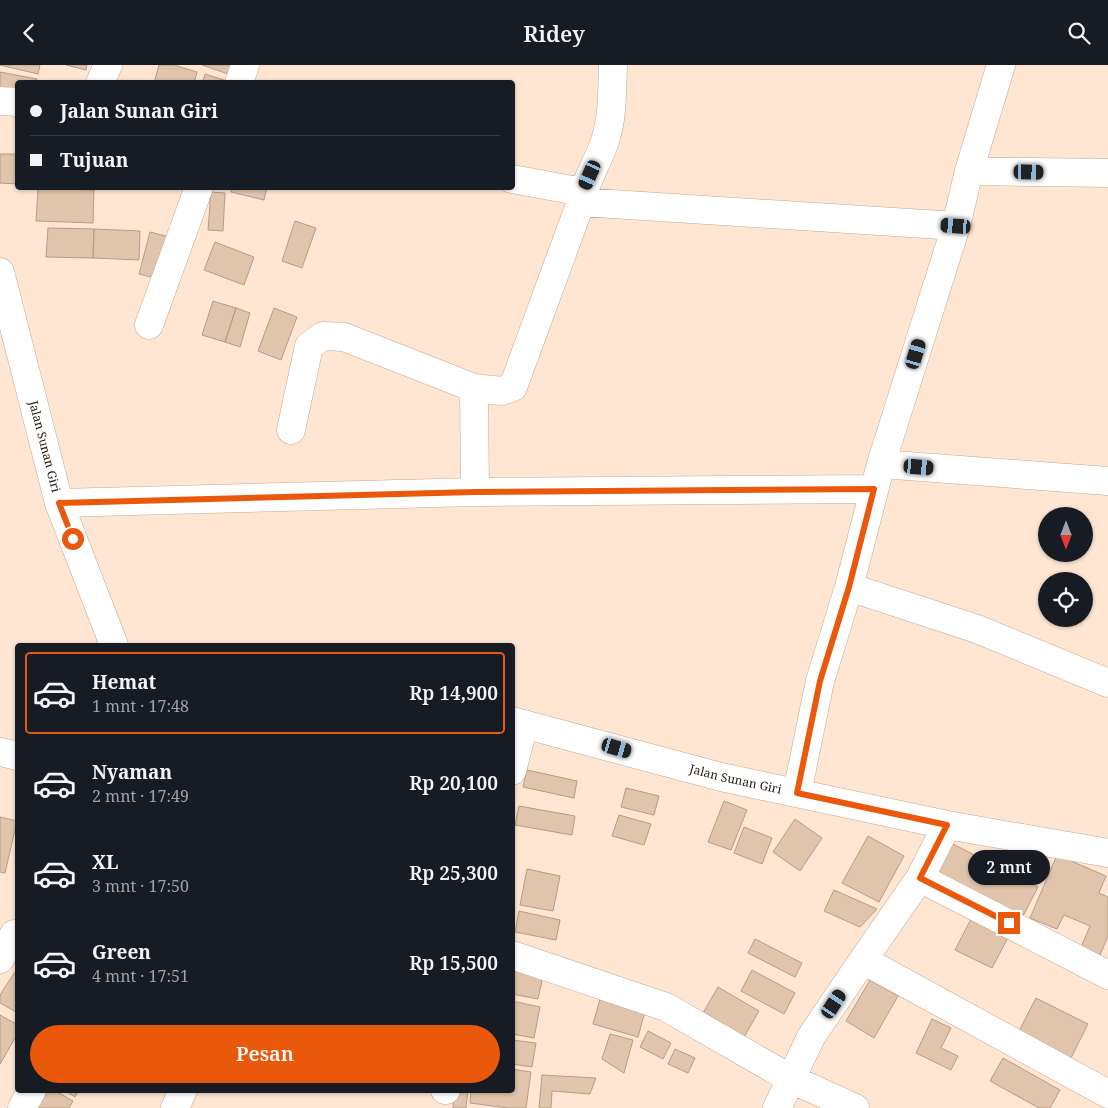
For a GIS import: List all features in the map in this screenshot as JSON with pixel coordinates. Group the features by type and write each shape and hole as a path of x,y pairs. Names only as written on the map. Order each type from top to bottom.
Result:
{"street":[{"path":"101,80 108,65"},
{"path":"239,80 245,65"},
{"path":"291,430 309,347 323,336 344,337 474,388 502,391 513,387 582,197 605,143 610,125 613,65"},
{"path":"797,793 820,681 849,587 878,477 956,226 1001,65"},
{"path":"0,101 15,103"},
{"path":"970,171 1108,173"},
{"path":"515,180 582,197 956,226"},
{"path":"149,325 198,190"},
{"name":"Jalan Sunan Giri","path":"0,272 59,503 113,643"},
{"path":"474,388 475,492"},
{"path":"59,503 475,492 878,477 1108,481"},
{"path":"849,587 977,629 1108,683"},
{"path":"515,747 518,723"},
{"name":"Jalan Sunan Giri","path":"518,723 721,777 947,825 1108,853"},
{"path":"0,752 15,755"},
{"path":"777,1108 811,1037 920,878 947,825"},
{"path":"920,878 1108,975"},
{"path":"0,959 10,935"},
{"path":"515,956 666,1007 791,1079 856,1108"},
{"path":"863,960 1108,1094"},
{"path":"22,1108 30,1093"},
{"path":"175,1108 182,1093"}],"building":[{"path":"0,65 40,65 38,74"},
{"path":"66,65 87,65 86,70"},
{"path":"159,65 174,65 197,72 195,80 155,80"},
{"path":"202,65 239,65 234,76"},
{"path":"0,72 37,79 15,80 15,94 0,91"},
{"path":"205,74 224,80 203,80"},
{"path":"0,154 15,154 15,184 0,183"},
{"path":"38,190 94,190 93,223 36,221"},
{"path":"231,190 266,190 264,200 231,192"},
{"path":"211,192 225,193 223,231 208,230"},
{"path":"295,221 316,228 302,268 282,261"},
{"path":"48,228 94,229 93,258 46,257"},
{"path":"94,229 140,231 139,260 93,258"},
{"path":"150,232 174,238 163,280 139,274"},
{"path":"215,242 254,257 244,285 204,270"},
{"path":"213,301 236,308 225,342 202,335"},
{"path":"236,308 250,313 240,347 225,342"},
{"path":"274,308 297,317 281,360 258,351"},
{"path":"527,770 577,781 574,798 523,787"},
{"path":"626,788 659,796 654,815 621,807"},
{"path":"724,801 747,810 731,850 708,842"},
{"path":"519,806 575,816 572,835 515,825"},
{"path":"619,815 651,824 644,845 612,836"},
{"path":"0,817 15,821 15,830 5,873 0,872"},
{"path":"795,819 822,838 800,871 773,852"},
{"path":"744,827 772,838 762,864 734,853"},
{"path":"868,836 904,856 879,902 842,883"},
{"path":"1015,839 1047,855 1032,884 1038,887 1023,916 932,871 947,841 1000,868"},
{"path":"1057,855 1106,876 1099,893 1108,897 1108,936 1100,955 1081,947 1090,926 1064,915 1057,929 1030,918"},
{"path":"527,869 560,876 553,911 520,905"},
{"path":"834,890 877,909 860,927 824,911"},
{"path":"519,911 560,920 556,940 515,932"},
{"path":"974,913 1011,932 992,968 955,950"},
{"path":"755,939 802,963 795,977 748,953"},
{"path":"515,966 544,971 538,999 515,995"},
{"path":"752,970 795,993 784,1014 741,991"},
{"path":"15,972 15,1011 0,1003 0,995"},
{"path":"870,980 898,996 874,1038 846,1021"},
{"path":"718,987 759,1011 744,1037 703,1013"},
{"path":"602,992 647,1004 638,1037 593,1024"},
{"path":"1036,998 1088,1024 1071,1058 1019,1031"},
{"path":"515,1002 540,1007 534,1038 515,1035"},
{"path":"0,1015 15,1023 15,1038 0,1064"},
{"path":"932,1019 951,1028 941,1048 958,1056 951,1070 916,1053"},
{"path":"648,1031 671,1043 663,1059 640,1047"},
{"path":"610,1034 633,1040 624,1073 602,1059"},
{"path":"515,1040 536,1043 532,1067 515,1064"},
{"path":"675,1049 695,1058 688,1073 668,1064"},
{"path":"1003,1058 1060,1090 1050,1108 1039,1108 990,1081"},
{"path":"515,1069 531,1072 526,1108 508,1108 470,1103 471,1093 515,1093"},
{"path":"542,1075 596,1078 590,1094 552,1091 551,1108 539,1108"},
{"path":"40,1093 59,1093 73,1101 69,1108 31,1108"},
{"path":"69,1093 77,1093 75,1097"},
{"path":"454,1093 468,1093 466,1108 453,1108"}],"route":[{"path":"73,539 59,503 475,492 874,489 849,587 820,681 797,793 947,825 920,878 1009,923"}]}
